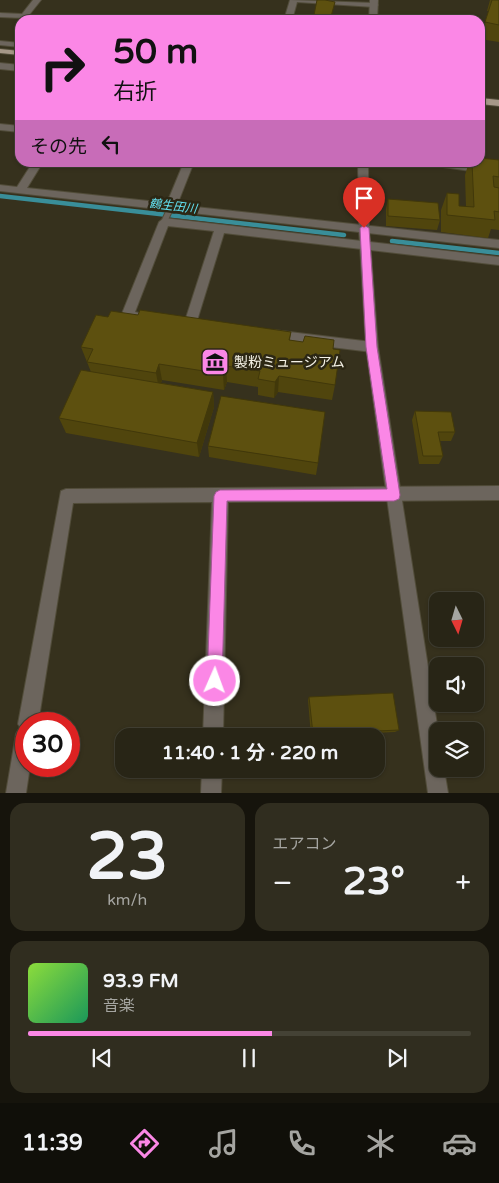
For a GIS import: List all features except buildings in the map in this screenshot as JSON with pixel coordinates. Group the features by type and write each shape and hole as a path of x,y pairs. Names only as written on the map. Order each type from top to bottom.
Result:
{"main road":[{"path":"0,51 15,52"},
{"path":"0,58 15,60"},
{"path":"485,93 499,94"},
{"path":"485,102 499,103"}],"street":[{"path":"26,15 37,0"},
{"path":"290,15 295,0 374,2 373,15"},
{"path":"0,15 15,16"},
{"path":"0,43 15,44"},
{"path":"0,66 15,68"},
{"path":"0,127 15,128"},
{"path":"20,190 35,167"},
{"path":"154,320 127,316 186,167"},
{"path":"363,167 364,228 372,347 438,793"},
{"path":"464,167 499,172"},
{"path":"0,188 168,215 220,229 499,261"},
{"path":"168,215 364,228 499,244"},
{"path":"190,324 220,229"},
{"path":"257,333 372,347"},
{"path":"30,712 66,496 499,493"},
{"path":"213,728 220,496"},
{"path":"16,793 19,777"},
{"path":"211,793 212,778"}],"waterway":[{"name":"鶴生田川","path":"0,196 344,235"},
{"name":"鶴生田川","path":"392,241 499,253"}],"place":[{"name":"製粉ミュージアム","path":"215,362"}],"route":[{"path":"215,681 220,496 394,495 372,347 364,228"}]}
